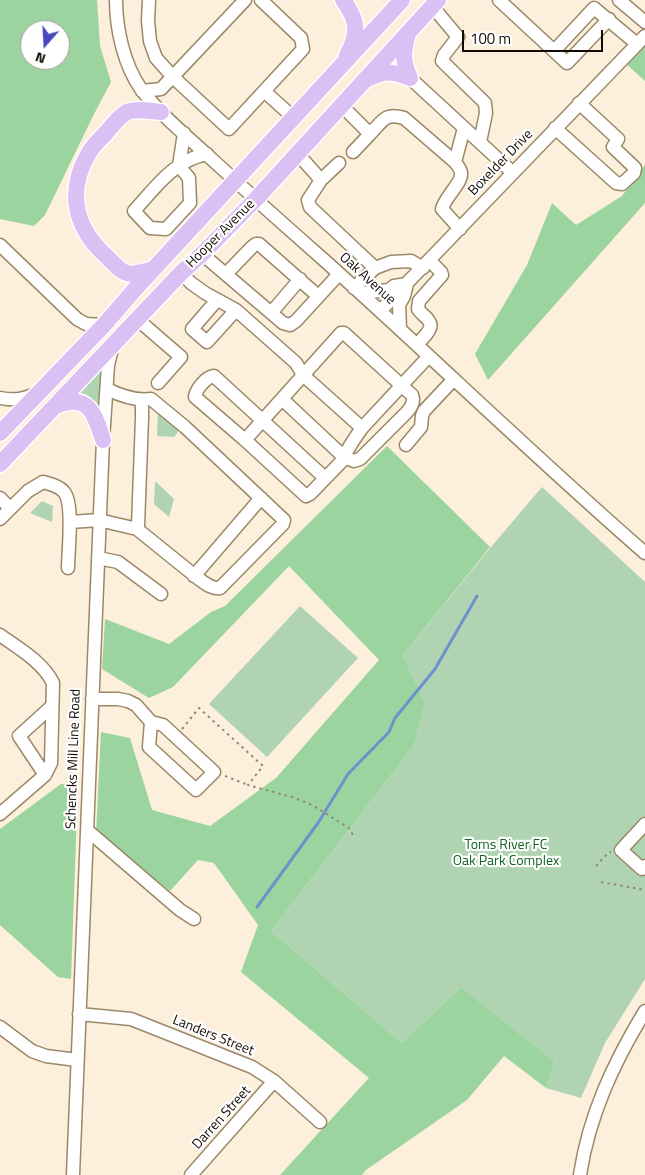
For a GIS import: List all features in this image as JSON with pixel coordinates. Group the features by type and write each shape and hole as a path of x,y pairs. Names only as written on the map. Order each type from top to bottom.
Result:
{"main road":[{"path":"342,67 354,42 356,23 351,10 344,0"},
{"name":"Hooper Avenue","path":"0,433 104,325 402,0"},
{"name":"Hooper Avenue","path":"0,464 181,273 256,199 435,2"},
{"path":"408,32 404,50 404,64 410,78"},
{"path":"365,80 379,73 394,72 410,78"},
{"path":"156,268 132,275 123,272 91,242 78,217 75,196 78,179 90,150 125,113 134,110 161,112"},
{"path":"56,406 74,401 90,408 96,417 103,440"}],"street":[{"name":"Oak Avenue","path":"116,0 116,10 125,53 136,81 142,91 161,112 235,181 358,290 580,496 645,553"},
{"path":"149,0 148,21 150,41 156,58 229,129 303,49 302,38 261,0"},
{"path":"499,0 567,64 609,19"},
{"path":"619,0 645,22"},
{"path":"142,91 161,89 242,1"},
{"path":"435,2 458,37 444,54 442,61 485,103 486,113 480,142"},
{"path":"554,51 594,8 641,40"},
{"name":"Boxelder Drive","path":"380,311 641,40"},
{"path":"410,78 512,172"},
{"path":"264,91 294,118"},
{"path":"555,128 616,183 622,184 634,173 635,168 613,147 618,139 579,103"},
{"path":"341,105 370,134"},
{"path":"353,152 388,116 394,115 404,118 455,162 461,171 461,177 443,204 442,209 460,228"},
{"path":"455,162 464,128"},
{"path":"184,133 179,166 189,178 190,203 203,216"},
{"path":"297,153 321,180"},
{"path":"166,229 150,228 134,211 167,174 193,157 207,154"},
{"path":"338,163 321,180 308,200 310,207 375,268"},
{"path":"166,229 190,203"},
{"path":"166,229 175,247"},
{"path":"227,273 256,244 264,247 318,296"},
{"path":"0,245 77,319 86,324 104,325"},
{"path":"202,254 227,273 283,323 290,325 296,322 339,274"},
{"path":"358,290 375,268 391,262 411,261 426,264 441,272 442,275 419,302 418,309 430,321 431,325 417,345"},
{"path":"181,273 191,283 216,300 236,310 296,363 303,375 362,428"},
{"path":"271,313 300,279"},
{"path":"358,290 389,290 394,286 407,284 399,305 400,329"},
{"path":"216,300 192,328 207,342 236,310"},
{"path":"137,319 181,357 158,383"},
{"path":"244,440 341,333 344,333 412,394 414,398 412,406 406,413 360,459 354,461 344,457 282,399"},
{"name":"Schencks Mill Line Road","path":"73,1175 103,440 108,365 113,345"},
{"path":"325,478 214,376 210,376 196,392 195,397 306,496 310,494 325,478 344,457 362,428 429,356"},
{"path":"406,445 421,427 424,411 454,379"},
{"path":"70,522 100,520 137,529 194,576 216,589 220,588 283,524 284,520 262,498 185,427 151,399 140,400 119,395 107,389"},
{"path":"0,398 13,400 40,392"},
{"path":"137,529 142,418 142,404 140,400"},
{"path":"0,518 28,491 43,482 56,486 65,492 70,522 68,568"},
{"path":"0,498 10,508"},
{"path":"194,576 262,498"},
{"path":"98,558 118,562 161,594"},
{"path":"0,635 49,674 53,683 51,763 45,775 0,814"},
{"path":"92,699 128,701 136,706 151,722 163,725 214,772 196,790 149,747 151,722"},
{"path":"45,775 19,736 52,706"},
{"path":"645,824 621,850 642,869 645,866"},
{"path":"87,830 180,910 194,918"},
{"path":"580,1175 590,1131 605,1088 625,1044 645,1011"},
{"name":"Landers Street","path":"79,1014 131,1019 252,1067 274,1081 320,1122"},
{"path":"0,1027 32,1051 46,1056 77,1060"},
{"name":"Darren Street","path":"191,1175 274,1081"}],"path":[{"path":"176,737 199,708 262,766 248,784"},
{"path":"214,772 295,798 349,828 353,835"},
{"path":"596,866 608,853 621,850"},
{"path":"601,882 645,890"}],"green space":[{"path":"0,0 97,0 100,46 111,82 45,215 34,226 0,219"},
{"path":"645,38 645,81 623,61"},
{"path":"645,165 645,203 488,380 475,354 527,265 552,203 576,225 622,196"},
{"path":"102,369 102,410 77,395"},
{"path":"158,411 178,430 174,437 157,436"},
{"path":"387,446 490,547 403,655 425,703 414,745 271,931 402,1043 461,987 555,1062 546,1088 504,1056 467,1100 366,1170 362,1175 280,1175 369,1078 241,972 258,925 214,863 198,860 170,891 96,833 101,732 130,738 152,810 210,826 276,778 379,660 289,566 173,687 149,698 102,669 105,619 169,644 211,612 225,606"},
{"path":"155,481 174,499 169,517 154,504"},
{"name":"Toms River FC Oak Park Complex","path":"542,487 645,582 645,979 605,1043 581,1098 546,1088 555,1062 461,987 402,1043 271,931 414,745 425,703 403,655"},
{"path":"42,501 53,506 52,522 30,513"},
{"path":"300,606 358,658 267,757 209,704"},
{"path":"61,784 78,785 71,979 58,977 0,925 0,829"}],"waterway":[{"path":"257,907 318,823 348,774 389,732 395,718 435,669 477,596"}]}
